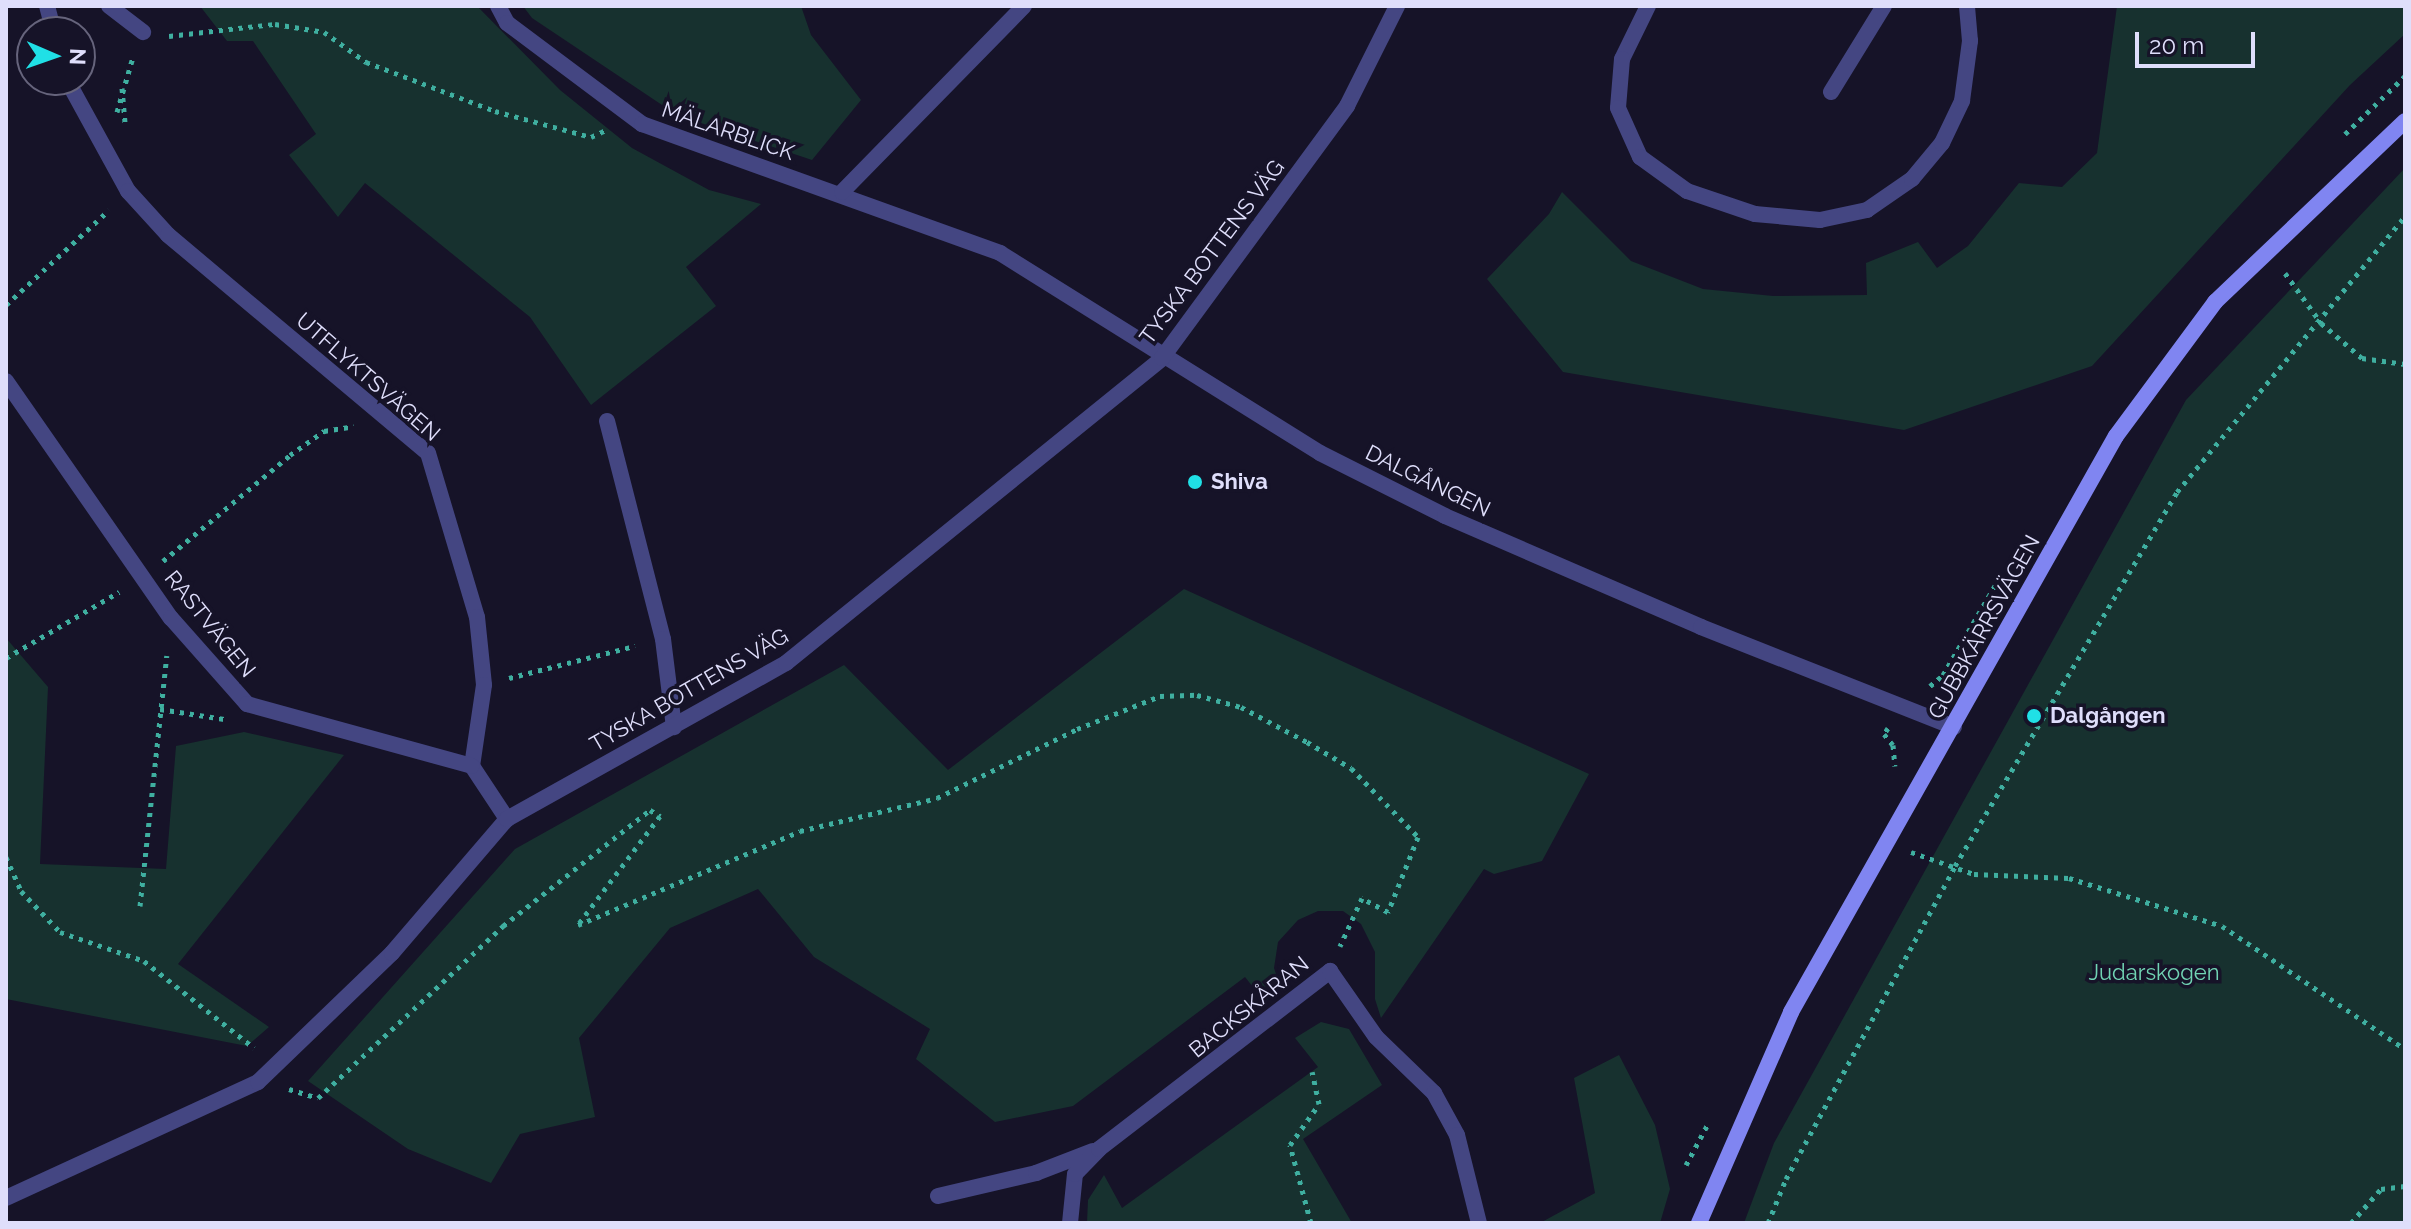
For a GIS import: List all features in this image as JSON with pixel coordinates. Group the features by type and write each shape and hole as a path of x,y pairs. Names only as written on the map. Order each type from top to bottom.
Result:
{"street":[{"path":"109,6 146,35"},
{"name":"MÄLARBLICK","path":"498,6 507,23 632,117 842,192 1000,253 1162,358"},
{"path":"842,192 1024,6"},
{"name":"TYSKA BOTTENS VÄG","path":"6,1198 258,1082 392,953 507,819 786,663 1162,358 1347,106 1397,6"},
{"path":"1648,6 1622,59 1618,108 1640,157 1687,191 1755,214 1820,220 1867,210 1912,179 1942,143 1962,101 1970,41 1967,6"},
{"path":"1831,92 1884,6"},
{"name":"UTFLYKTSVÄGEN","path":"76,96 128,191 168,235 428,453 477,617 484,685 472,766"},
{"name":"GUBBKÄRRSVÄGEN","path":"1699,1223 1791,1012 2116,436 2215,302 2405,121"},
{"name":"DALGÅNGEN","path":"1162,358 1320,453 1445,516 1701,627 1954,727"},
{"name":"RASTVÄGEN","path":"6,381 171,618 247,704 472,766"},
{"path":"607,421 663,639 674,727"},
{"path":"472,766 507,819"},
{"name":"BACKSKÅRAN","path":"1070,1223 1075,1174 1099,1149 1330,971 1376,1037 1434,1093 1457,1135 1479,1223"},
{"path":"938,1196 1036,1173 1099,1149"}],"path":[{"path":"122,88 130,60 146,35 275,24 324,32 366,62 495,111 591,137 632,117"},
{"path":"1768,1223 1786,1179 1955,866 2177,492 2321,323 2405,216"},
{"path":"2268,250 2321,323 2362,358 2405,364"},
{"path":"6,305 53,266"},
{"path":"6,658 144,577 290,455 324,431 348,430 376,409"},
{"path":"140,906 171,618"},
{"path":"484,685 663,639"},
{"path":"6,857 21,891 60,932 144,961 211,1010 293,1093 318,1098 503,926 650,810 660,816 578,925 800,831 937,798 1077,729 1160,696 1197,695 1241,707 1351,768 1418,837 1388,912 1362,898 1330,971"},
{"path":"160,709 207,720 231,718 247,704"},
{"path":"1886,845 1974,874 2069,878 2222,926 2405,1049"},
{"path":"1311,1223 1290,1145 1319,1104 1312,1072"},
{"path":"2351,1223 2381,1189 2405,1186"}],"green space":[{"path":"200,6 477,6 560,90 632,148 709,190 761,204 686,267 716,306 591,405 530,317 365,183 338,217 289,155 316,134 253,41 227,41"},
{"path":"523,6 801,6 811,35 861,100 812,160 677,115 532,18"},
{"path":"2117,6 2405,6 2405,34 2350,85 2092,366 1904,430 1563,372 1487,279 1549,214 1562,192 1631,261 1703,289 1773,296 1867,295 1866,263 1918,242 1937,268 1968,246 2019,183 2062,187 2097,153"},
{"name":"Judarskogen","path":"2405,168 2405,1223 1744,1223 1774,1143 2186,400"},
{"path":"1184,589 1589,774 1542,861 1494,874 1484,869 1381,1018 1375,999 1375,952 1361,924 1343,911 1318,911 1298,920 1278,942 1274,968 1281,989 1265,1002 1245,977 1073,1106 995,1122 916,1059 930,1029 814,957 758,889 670,928 579,1038 595,1117 520,1134 491,1183 408,1149 308,1081 515,849 844,665 948,770"},
{"path":"6,638 48,687 40,864 166,869 176,746 244,732 344,755 178,964 269,1027 247,1046 6,999"},
{"path":"1321,1022 1349,1029 1382,1085 1303,1139 1352,1223 1087,1223 1088,1200 1104,1175 1122,1208 1318,1067 1295,1038"},
{"path":"1619,1055 1655,1125 1670,1189 1660,1223 1540,1223 1595,1193 1574,1078"}],"place":[{"name":"Shiva","path":"1195,482"},
{"name":"Dalgången","path":"2034,716"}]}
